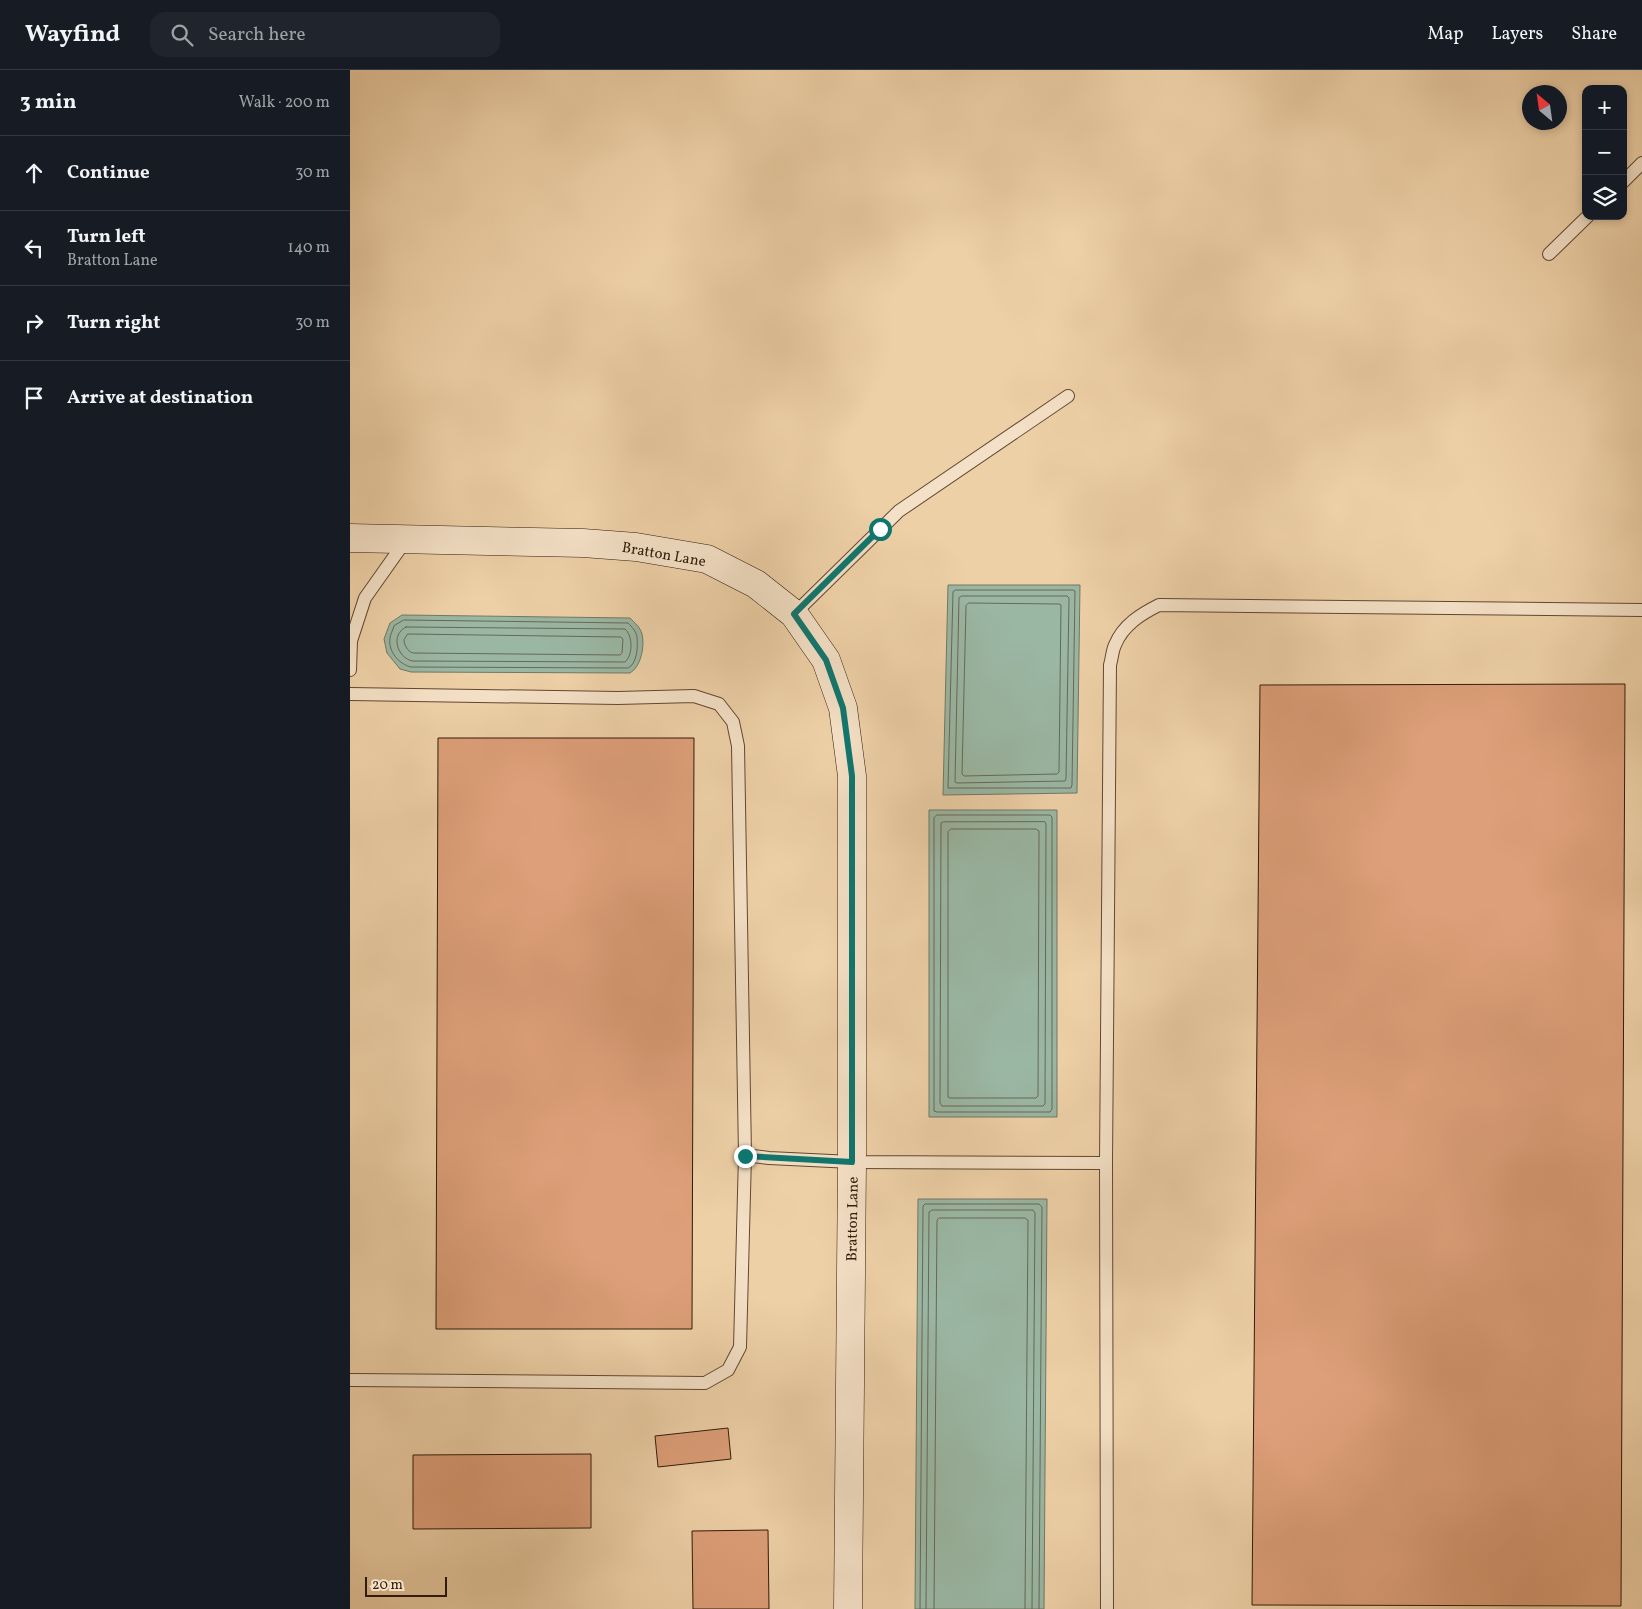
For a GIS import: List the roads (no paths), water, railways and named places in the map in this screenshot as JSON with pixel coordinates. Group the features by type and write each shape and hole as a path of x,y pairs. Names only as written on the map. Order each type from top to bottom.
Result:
{"street":[{"name":"Bratton Lane","path":"350,538 582,543 636,547 707,559 756,584 794,614 826,660 843,708 852,776 852,1162 848,1609"}],"lane":[{"path":"1627,178 1642,163"},
{"path":"1549,254 1584,220"},
{"path":"794,614 899,511 1068,396"},
{"path":"350,670 350,640 365,598 406,540"},
{"path":"1107,1609 1106,1163 1110,665 1115,645 1126,628 1140,614 1159,605 1642,610"},
{"path":"350,694 618,698 694,696 719,704 732,722 738,746 745,1156 740,1346 728,1370 706,1383 350,1380"},
{"path":"745,1156 852,1162 1106,1163"}],"water":[{"path":"948,585 1080,585 1077,793 943,795"},
{"path":"402,615 630,618 641,632 643,639 642,650 637,666 630,673 411,672 400,669 387,653 384,639 390,623"},
{"path":"929,810 1057,810 1057,1117 929,1117"},
{"path":"918,1199 1047,1199 1044,1609 915,1609"}]}
